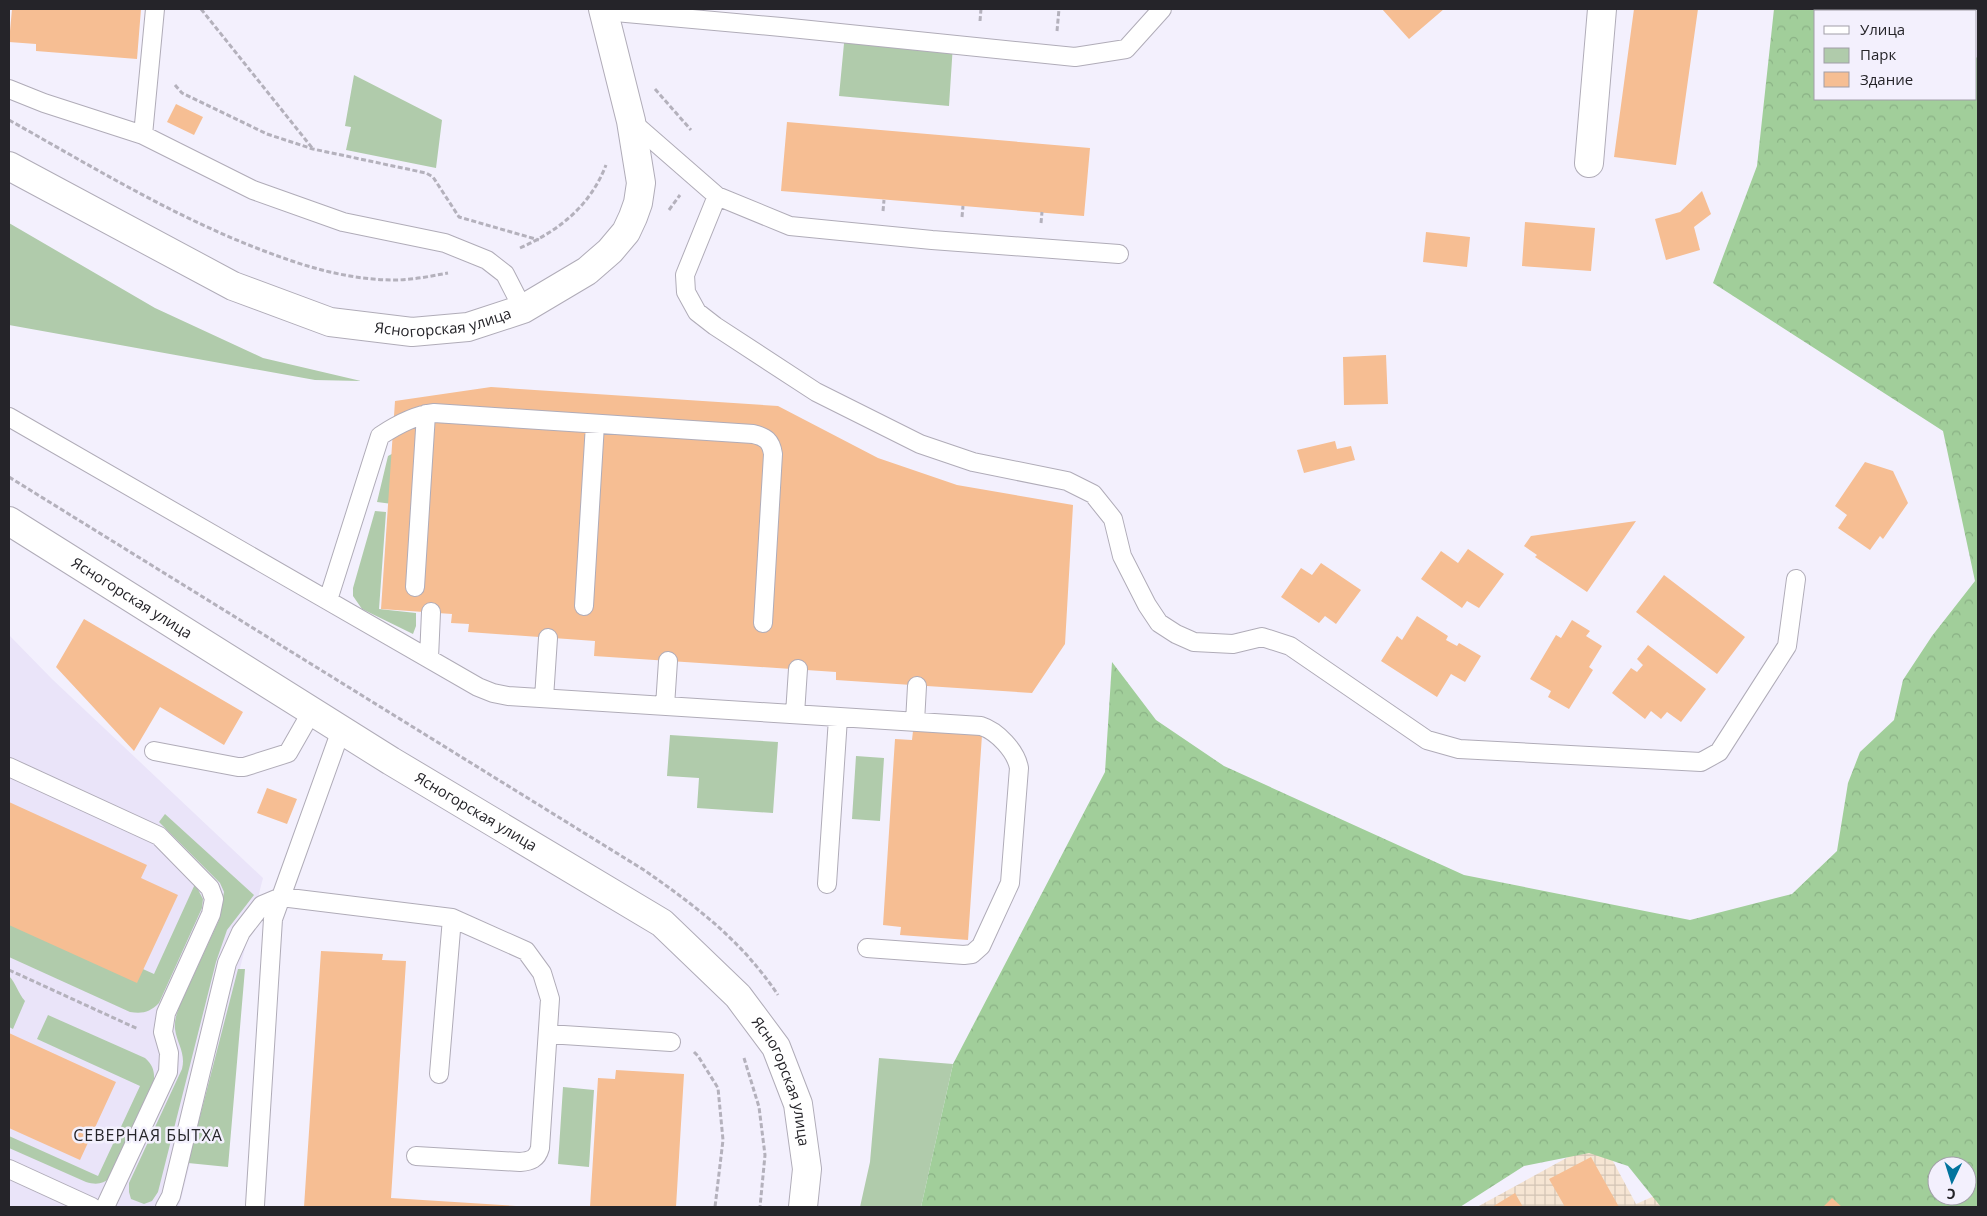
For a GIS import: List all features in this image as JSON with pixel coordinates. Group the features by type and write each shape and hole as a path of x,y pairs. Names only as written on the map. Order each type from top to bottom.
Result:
{"street":[{"path":"1589,163 1602,9"},
{"name":"Ясногорская улица","path":"9,166 233,286 330,322 412,332 468,327 523,309 587,271 610,251 626,232 638,203 640,183 630,121 603,10"},
{"name":"Ясногорская улица","path":"9,521 341,730 662,923 738,996 776,1047 798,1104 807,1168 803,1207"}],"lane":[{"path":"603,10 1074,57 1126,49 1162,9"},
{"path":"143,136 150,20"},
{"path":"9,89 44,103 143,136 253,190 342,222 445,243 487,260 505,274 523,309"},
{"path":"630,121 717,196 790,226 932,240 1119,254"},
{"path":"717,196 685,276 686,292 697,312 715,326 816,392 920,444 973,462 1067,481 1093,494 1113,519 1122,556 1147,605 1159,623 1176,634 1194,642 1233,644 1262,637 1290,646 1427,740 1460,749 1701,762 1719,752 1787,646 1796,579"},
{"path":"415,587 426,414"},
{"path":"328,600 377,441 384,433 426,414 753,434 765,437 772,444 773,454 762,623"},
{"path":"9,417 478,687 493,693 989,728 1018,760 1019,768 1010,883 981,946 972,954 867,948"},
{"path":"584,606 595,424"},
{"path":"428,658 431,612"},
{"path":"544,698 548,638"},
{"path":"665,706 668,661"},
{"path":"795,714 798,669"},
{"path":"914,722 917,686"},
{"path":"154,752 238,768 244,767 288,753 312,711"},
{"path":"828,884 838,718"},
{"path":"255,1205 273,918 341,730"},
{"path":"9,767 159,836 210,888 214,899 211,914 166,1012 163,1032 169,1053 168,1072 105,1207"},
{"path":"165,1207 171,1196 226,963 241,932 262,905 281,897 452,918 526,951 542,973 550,999 538,1155 531,1161 520,1162 416,1156"},
{"path":"439,1074 452,918"},
{"path":"548,1034 671,1042"},
{"path":"9,1169 92,1207"}],"path":[{"path":"201,9 313,149"},
{"path":"175,77 175,86 182,93 267,134 313,149 426,173 433,177 459,217 540,240"},
{"path":"9,120 156,202 223,235 288,260 329,273 366,279 397,280 453,272"},
{"path":"520,248 540,240 562,225 581,207 598,184 608,160"},
{"path":"663,216 685,188"},
{"path":"9,970 167,1042"},
{"path":"671,1042 688,1046 698,1056 718,1088 723,1140 715,1207"},
{"path":"742,1055 759,1108 765,1155 760,1207"}],"shaded area":[{"path":"9,635 52,679 263,878 179,1207 9,1207"},
{"path":"1601,1139 1636,1204 1684,1183 1696,1207 1477,1207"}],"green space":[{"path":"1774,9 1918,10 1814,10 1814,100 1977,100 1978,59 1978,1207 1661,1207 1628,1166 1589,1153 1524,1166 1460,1207 921,1207 953,1064 1105,772 1112,662 1156,720 1224,766 1464,875 1690,920 1792,894 1837,851 1848,783 1860,752 1894,720 1903,680 1932,636 1975,581 1943,431 1713,283 1757,166"},
{"path":"845,33 953,44 949,106 839,96"},
{"path":"354,75 442,120 436,168 346,150 351,127 345,126"},
{"path":"9,223 155,308 263,358 361,381 315,380 9,325"},
{"path":"407,446 400,505 377,502 388,456"},
{"path":"375,511 386,512 379,609 416,613 416,626 413,634 362,609 353,596 353,588"},
{"path":"670,735 778,742 773,813 697,808 699,778 667,776"},
{"path":"856,756 884,758 880,821 852,819"},
{"path":"165,814 254,895 227,930 216,962 158,1192 152,1201 144,1204 131,1199 129,1183 182,1069 183,1058 175,1029 176,1017 219,920 224,892 220,883 159,822"},
{"path":"195,884 203,899 202,908 159,1003 146,1012 130,1012 9,957 9,909 154,974"},
{"path":"238,969 245,969 228,1167 188,1163"},
{"path":"9,976 25,1001 13,1029 9,1027"},
{"path":"48,1015 145,1058 152,1068 154,1075 153,1088 110,1178 102,1183 86,1182 9,1148 9,1136 98,1176 140,1086 37,1039"},
{"path":"879,1058 953,1064 921,1207 860,1207 870,1162"},
{"path":"563,1087 594,1090 589,1167 558,1164"}],"building":[{"path":"12,9 141,9 137,59 36,51 36,44 9,42"},
{"path":"1382,9 1444,9 1409,39"},
{"path":"1634,9 1698,9 1676,165 1614,157"},
{"path":"176,104 203,117 194,135 167,122"},
{"path":"787,122 1090,148 1084,216 781,191"},
{"path":"1702,191 1711,214 1694,227 1700,250 1666,260 1655,219 1680,212"},
{"path":"1525,222 1595,228 1591,271 1522,266"},
{"path":"1426,232 1470,237 1467,267 1423,262"},
{"path":"1386,355 1388,404 1344,405 1343,357"},
{"path":"491,387 778,406 878,458 957,485 1073,505 1065,644 1032,693 836,680 836,672 594,656 595,641 468,632 469,624 451,623 452,614 381,609 395,401"},
{"path":"1335,441 1337,449 1351,446 1355,460 1304,473 1297,450"},
{"path":"1865,462 1893,471 1908,503 1883,539 1880,536 1870,550 1838,528 1847,515 1835,506"},
{"path":"1636,521 1587,592 1535,557 1537,555 1524,546 1531,536"},
{"path":"1468,549 1504,574 1479,608 1467,601 1462,608 1421,579 1441,551 1458,563"},
{"path":"1321,563 1361,590 1336,624 1325,616 1319,623 1281,597 1301,568 1312,575"},
{"path":"1664,575 1745,637 1717,674 1636,612"},
{"path":"1417,616 1448,636 1446,640 1457,646 1459,643 1481,656 1465,682 1451,674 1437,697 1381,661 1397,636 1402,640"},
{"path":"84,619 243,712 224,745 160,707 134,751 56,667"},
{"path":"1572,620 1590,631 1586,636 1602,646 1589,667 1593,670 1569,709 1548,697 1551,691 1530,679 1556,635 1561,638"},
{"path":"1648,645 1706,689 1681,722 1667,712 1661,719 1651,711 1645,719 1612,693 1631,668 1637,672 1643,665 1637,659"},
{"path":"913,731 982,735 968,940 900,935 901,927 883,925 895,739 912,740"},
{"path":"267,788 297,799 287,824 257,813"},
{"path":"9,802 147,865 141,878 178,895 137,983 9,925"},
{"path":"321,951 383,954 382,960 406,961 391,1198 516,1207 304,1207"},
{"path":"9,1033 116,1082 80,1160 9,1128"},
{"path":"616,1070 684,1074 676,1207 590,1207 598,1078 615,1079"},
{"path":"1591,1157 1619,1207 1565,1207 1549,1179"},
{"path":"1515,1193 1523,1207 1492,1207"},
{"path":"1832,1198 1842,1207 1823,1207"}],"district":[{"name":"СЕВЕРНАЯ БЫТХА","path":"148,1135"}]}
